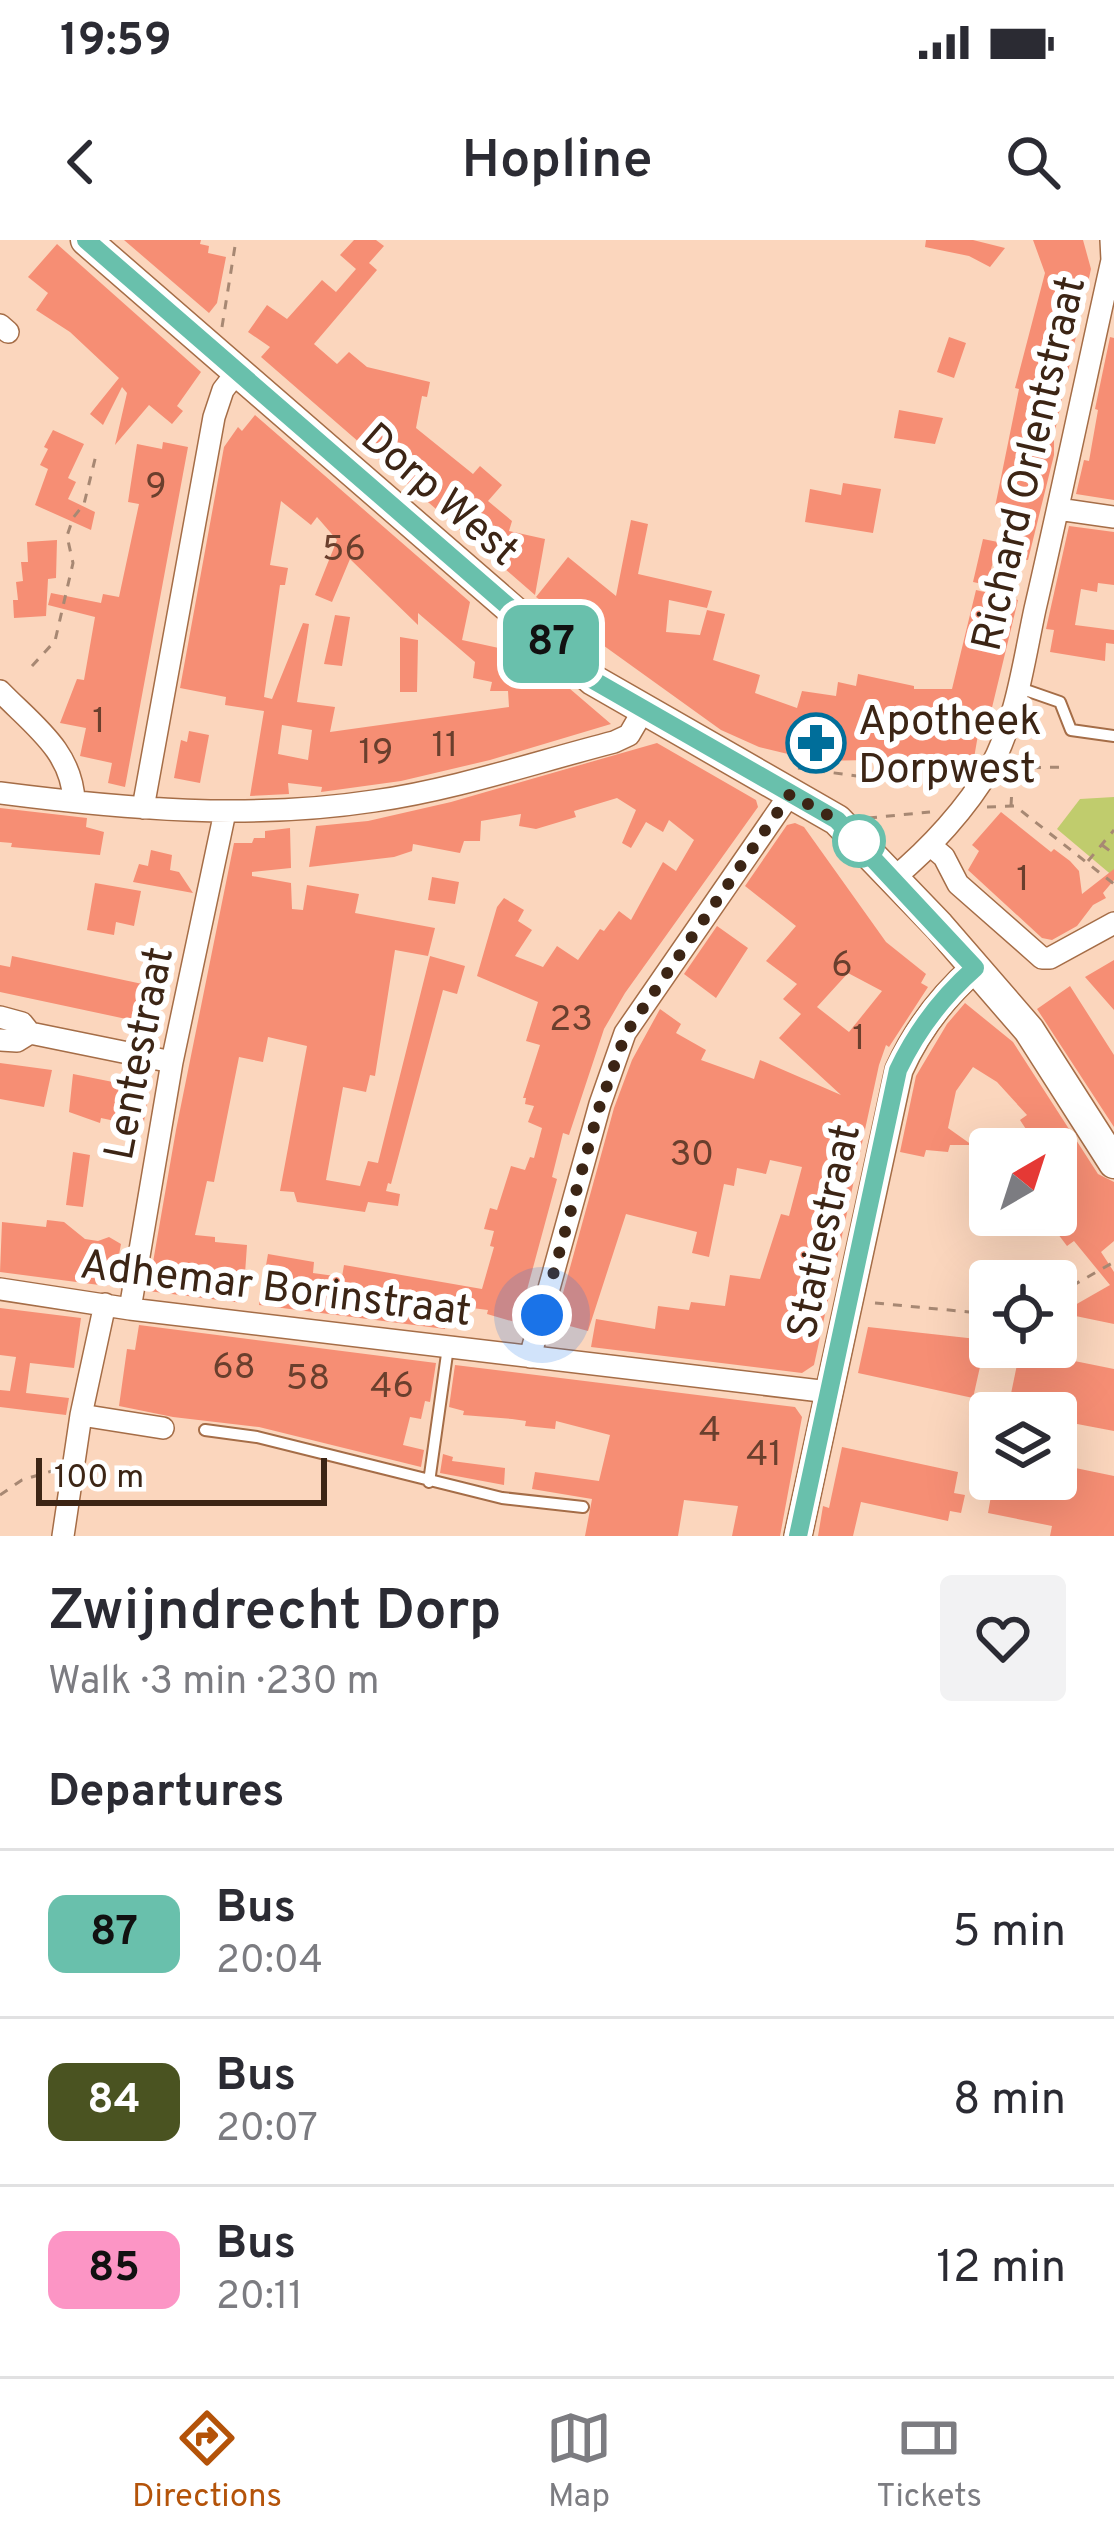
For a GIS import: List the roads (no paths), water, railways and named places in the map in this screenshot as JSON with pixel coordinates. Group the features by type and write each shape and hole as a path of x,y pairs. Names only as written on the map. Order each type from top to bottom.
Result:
{"main road":[{"name":"Dorp West","path":"86,240 570,661 643,711 792,780 837,820 1029,1030 1114,1163"}],"street":[{"name":"Richard Orlentstraat","path":"894,878 930,845 990,768 1017,687 1058,509 1112,260 1111,240"},
{"path":"143,808 214,417 223,390 237,372"},
{"path":"1058,509 1114,517"},
{"path":"0,692 63,756 73,775 74,801"},
{"path":"0,794 225,812 379,801 614,742 629,735 643,711"},
{"path":"530,1357 600,1105 626,1033 792,780"},
{"name":"Lentestraat","path":"130,1309 172,1062 225,812"},
{"path":"930,845 944,857 958,884 1042,958 1114,923"},
{"name":"Statiestraat","path":"798,1536 898,1070 947,992 975,968"},
{"path":"0,1017 22,1023 30,1033 172,1062"},
{"path":"0,1040 17,1041 30,1033"},
{"name":"Adhemar Borinstraat","path":"0,1289 130,1309 829,1392"},
{"path":"63,1536 81,1414 105,1304"},
{"path":"81,1414 163,1428"}],"lane":[{"path":"1017,687 1060,702 1071,730 1114,736"},
{"path":"429,1482 448,1348"},
{"path":"206,1430 257,1437 502,1498 584,1507"}],"place":[{"name":"Apotheek Dorpwest","path":"816,743"}]}
